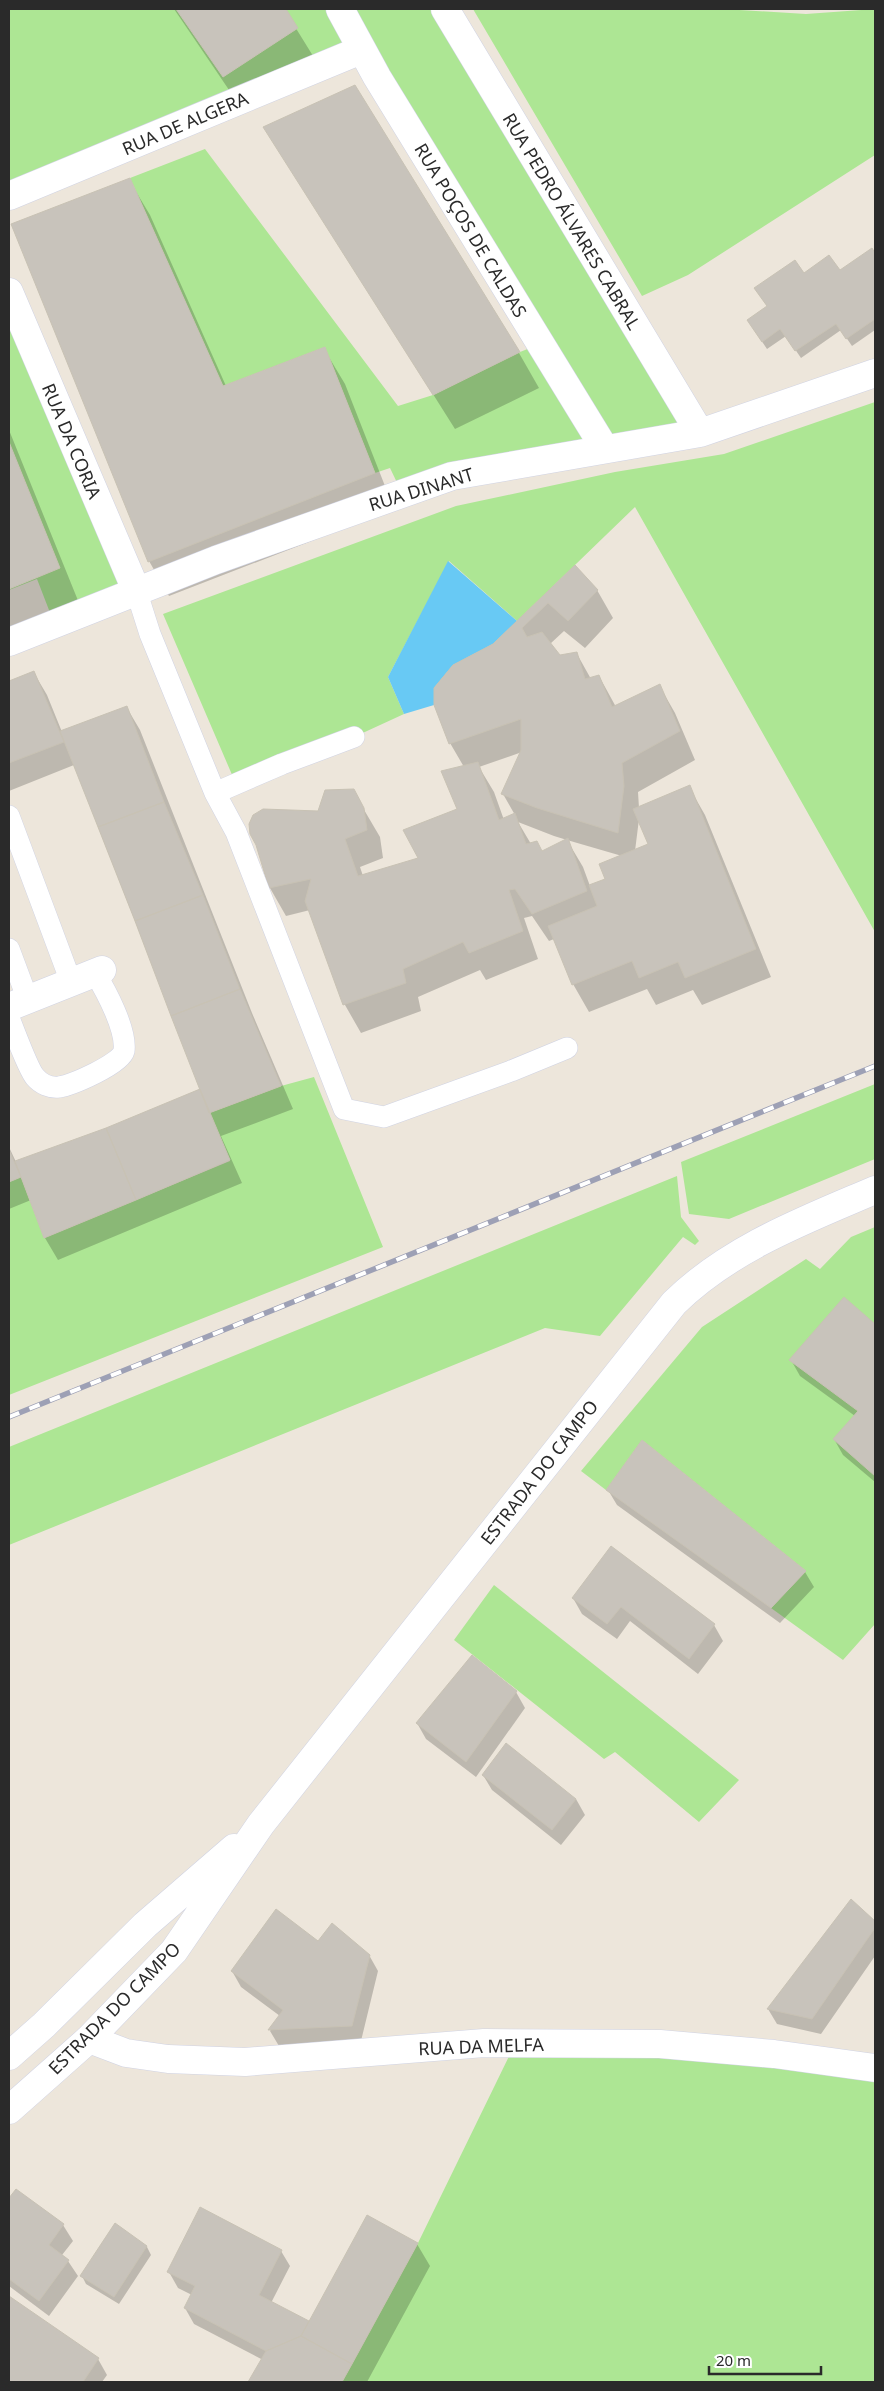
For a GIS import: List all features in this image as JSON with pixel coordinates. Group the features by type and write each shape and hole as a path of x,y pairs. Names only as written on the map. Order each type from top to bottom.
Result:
{"street":[{"name":"RUA POÇOS DE CALDAS","path":"340,9 361,50 605,449"},
{"name":"RUA PEDRO ÁLVARES CABRAL","path":"445,9 700,433"},
{"name":"RUA DE ALGERA","path":"9,196 361,50"},
{"name":"RUA DA CORIA","path":"9,292 136,590"},
{"name":"RUA DINANT","path":"9,642 136,590 452,476 700,433 875,373"},
{"path":"19,1004 89,975"},
{"name":"ESTRADA DO CAMPO","path":"9,2110 89,2039 174,1951 261,1824 674,1303 697,1281 770,1236 875,1190"},
{"name":"ESTRADA DO CAMPO","path":"9,2056 44,2025 146,1925 261,1824"},
{"path":"9,2028 44,2025"},
{"name":"RUA DA MELFA","path":"44,2025 126,2053 168,2059 245,2062 484,2043 660,2044 767,2053 875,2068"}],"lane":[{"path":"136,590 150,634 215,793 236,832 344,1109 384,1117 511,1071 567,1048"},
{"path":"215,793 282,764 354,737"},
{"path":"9,816 89,975 105,989 124,1039 123,1053 114,1064 60,1087 48,1086 35,1077 9,1018"},
{"path":"9,949 19,1004"}],"green space":[{"path":"9,9 445,9 700,433 402,493 390,468 375,473 325,347 223,386 130,178 205,149 398,406 433,395 540,344 361,50 9,196"},
{"path":"473,9 723,9 806,14 875,9 875,155 688,275 642,296"},
{"path":"9,292 136,590 54,623 37,579 9,590"},
{"path":"875,402 875,932 635,507 517,621 449,561 388,677 404,714 354,737 236,784 163,614 456,506 615,472 724,454"},
{"path":"314,1077 383,1247 9,1395 9,1182 21,1177 44,1238 230,1161 209,1113 281,1086"},
{"path":"875,1084 875,1159 729,1219 689,1214 681,1162"},
{"path":"677,1176 681,1217 699,1241 695,1245 683,1237 600,1336 545,1328 9,1545 9,1447"},
{"path":"875,1227 875,1624 843,1660 771,1608 806,1571 642,1440 606,1490 581,1471 702,1327 806,1259 820,1269 851,1237"},
{"path":"494,1585 739,1780 699,1822 615,1752 604,1759 454,1640"},
{"path":"515,2044 875,2069 875,2382 342,2382 418,2243"}],"water":[{"path":"448,561 517,621 493,644 453,665 434,688 434,705 404,714 388,677"}],"building":[{"path":"176,9 286,9 298,28 223,77"},
{"path":"355,85 520,352 433,395 263,127"},
{"path":"130,178 223,386 325,347 375,473 148,562 11,224"},
{"path":"872,248 875,253 875,319 846,339 836,324 795,351 780,329 762,342 747,320 767,306 754,288 795,260 804,273 829,255 840,270"},
{"path":"9,442 60,568 9,589"},
{"path":"575,565 598,590 568,621 548,603 522,628 527,637 542,632 560,655 577,652 585,679 599,675 612,707 660,684 680,731 622,763 624,786 618,833 537,808 501,794 521,750 521,719 449,744 434,705 434,688 453,665 493,644"},
{"path":"34,671 64,742 9,763 9,681"},
{"path":"127,706 164,802 98,827 60,731"},
{"path":"478,762 499,820 515,813 526,844 537,841 542,851 568,838 587,891 532,914 515,889 509,890 523,931 469,953 463,942 403,969 406,983 343,1005 305,901 311,879 269,888 256,845 250,834 249,824 253,815 263,809 318,811 325,790 354,789 364,808 367,830 345,839 358,876 418,858 403,830 457,809 441,771"},
{"path":"690,785 756,949 685,978 678,962 639,978 632,961 572,985 548,926 597,906 589,885 605,879 599,864 648,844 633,809"},
{"path":"164,802 203,895 135,921 98,827"},
{"path":"203,895 240,989 171,1016 135,921"},
{"path":"240,989 281,1086 209,1113 171,1016"},
{"path":"200,1089 230,1160 136,1200 106,1128"},
{"path":"106,1128 136,1200 44,1238 15,1161"},
{"path":"9,1150 21,1177 9,1182"},
{"path":"844,1297 875,1324 875,1476 833,1439 858,1411 789,1360"},
{"path":"642,1440 806,1571 771,1608 606,1490"},
{"path":"611,1546 715,1624 689,1659 621,1607 607,1624 572,1598"},
{"path":"472,1655 517,1691 466,1762 416,1723"},
{"path":"506,1743 576,1799 552,1830 482,1775"},
{"path":"851,1899 875,1921 875,1928 812,2019 767,2009"},
{"path":"276,1909 318,1941 332,1923 370,1955 352,2026 268,2030 283,2010 231,1971"},
{"path":"16,2189 64,2224 49,2245 69,2260 39,2301 9,2279 9,2198"},
{"path":"200,2207 282,2250 259,2295 309,2321 301,2336 266,2351 184,2308 195,2286 167,2272"},
{"path":"367,2215 418,2243 352,2364 301,2336"},
{"path":"115,2223 147,2246 114,2297 80,2276"},
{"path":"9,2296 99,2358 83,2382 9,2382"},
{"path":"301,2336 352,2364 342,2382 248,2382 266,2351"}],"railway":[{"path":"9,1417 875,1066"}]}
